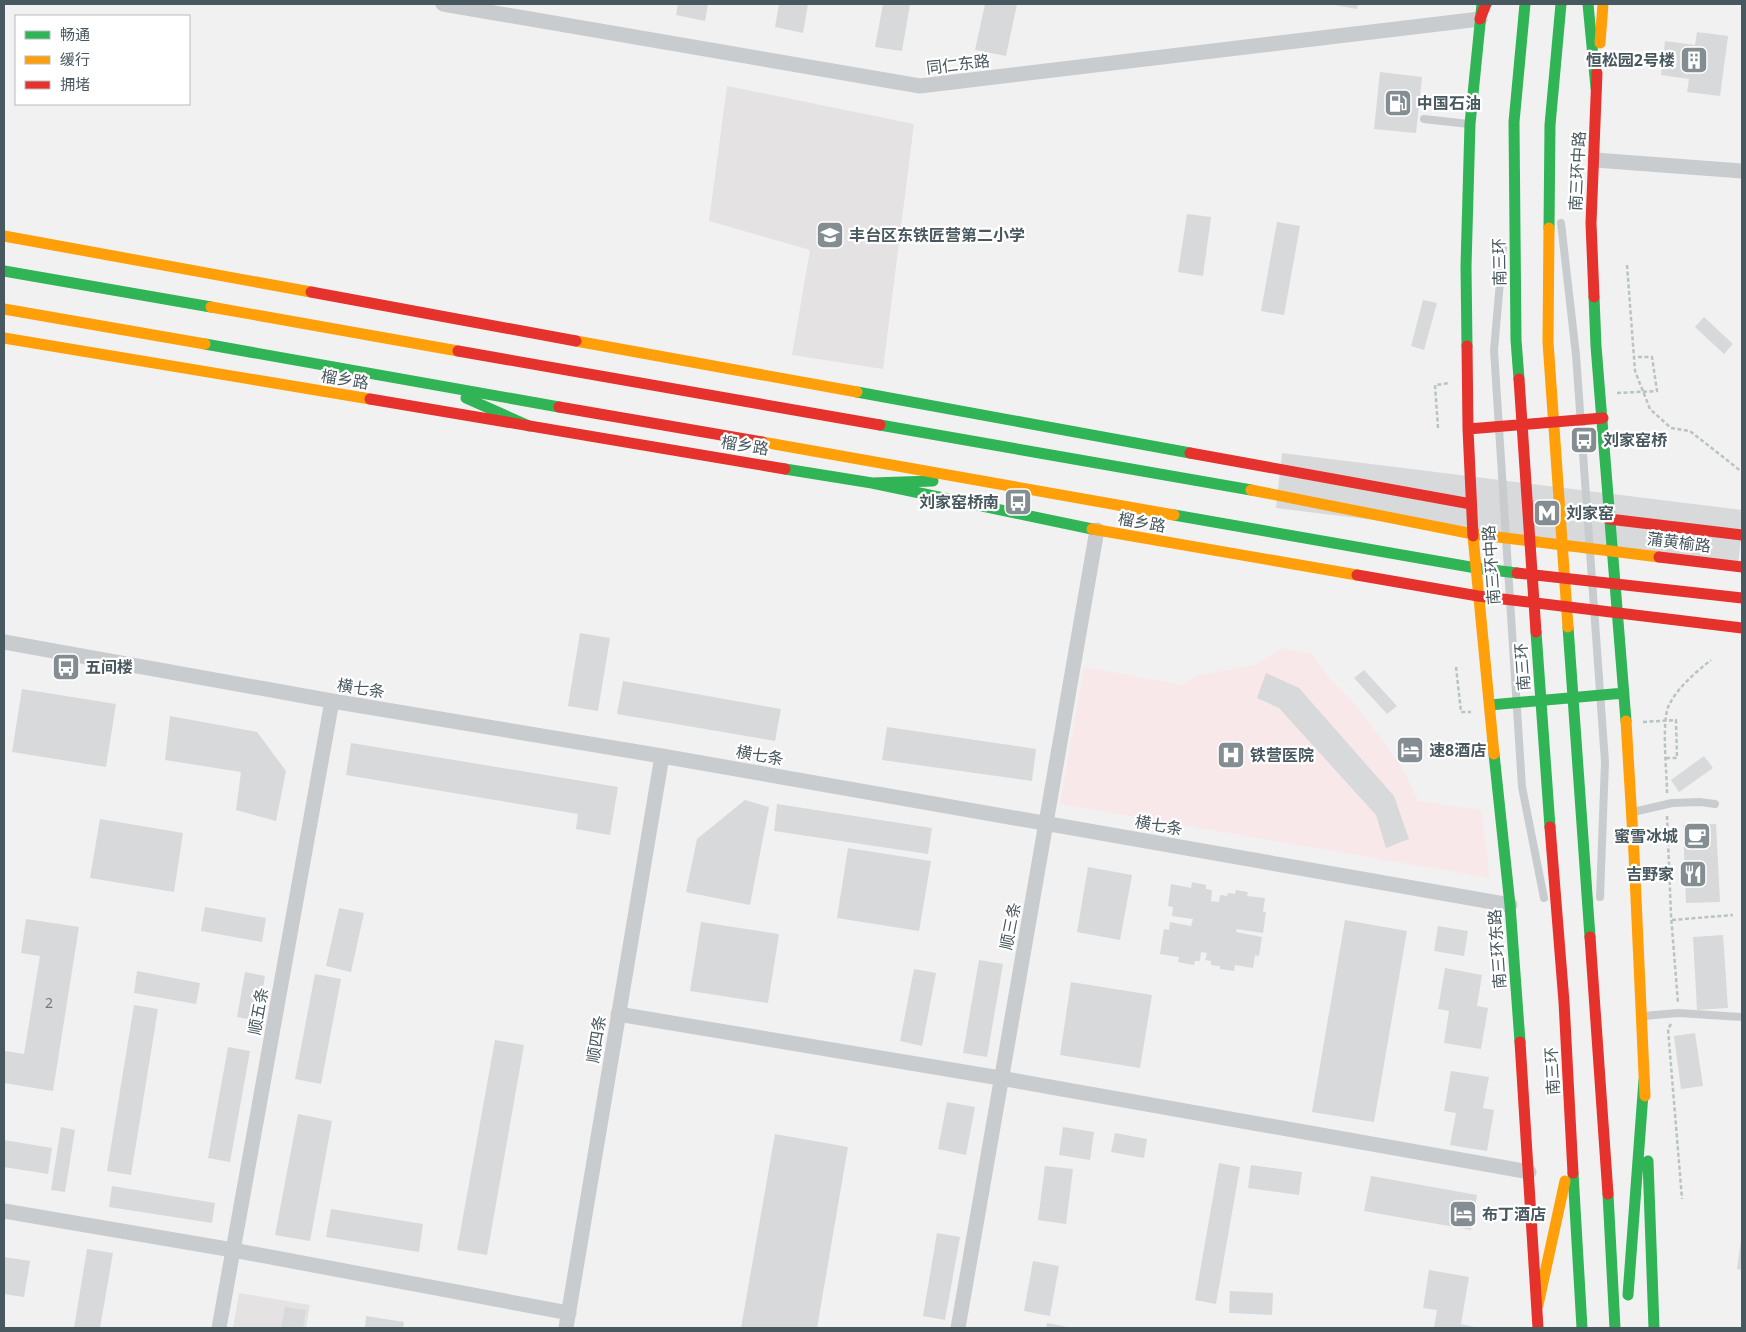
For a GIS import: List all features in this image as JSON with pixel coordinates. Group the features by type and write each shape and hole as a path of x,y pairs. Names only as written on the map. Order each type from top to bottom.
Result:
{"main road":[{"name":"南三环中路","path":"1476,568 1468,429 1466,266 1470,124 1480,19 1484,4"},
{"name":"南三环","path":"1525,4 1514,122 1516,340 1546,775 1564,1002 1582,1328"},
{"path":"1561,4 1550,125 1548,342 1611,1230 1615,1328"},
{"path":"1588,4 1596,88"},
{"name":"南三环中路","path":"1603,4 1596,88 1595,160 1591,223 1596,346 1615,583"},
{"path":"4,236 1471,504"},
{"path":"4,271 1268,493 1473,534"},
{"name":"榴乡路","path":"4,309 1476,568 1615,583"},
{"name":"榴乡路","path":"4,338 872,483 1097,530 1478,596 1742,628"},
{"path":"433,383 529,426"},
{"path":"1468,429 1602,418"},
{"path":"872,483 981,480"},
{"path":"1609,519 1742,535"},
{"name":"蒲黄榆路","path":"1473,534 1742,566"},
{"name":"南三环东路","path":"1476,568 1510,905 1538,1305 1538,1328"},
{"path":"1654,1328 1631,813 1615,583 1742,598"},
{"path":"1490,704 1624,694"},
{"path":"1626,1318 1644,1080"},
{"path":"1538,1305 1572,1149"}],"street":[{"name":"同仁东路","path":"443,4 920,86 1480,19"},
{"path":"1595,160 1742,171"},
{"name":"顺三条","path":"958,1328 1000,1078 1047,824 1097,530"},
{"name":"横七条","path":"4,642 332,701 662,756 1510,905"},
{"name":"顺五条","path":"219,1328 332,701"},
{"name":"顺四条","path":"567,1321 662,756"},
{"path":"618,1014 1000,1078 1529,1172"},
{"path":"4,1210 233,1250 567,1321"}],"lane":[{"path":"1424,119 1470,124"},
{"path":"1506,211 1514,122"},
{"name":"南三环中路","path":"1550,125 1558,192"},
{"name":"南三环中路","path":"1560,212 1576,355 1605,762 1599,902"},
{"name":"南三环中路","path":"1504,241 1494,350 1522,787 1545,904"},
{"path":"1631,813 1666,804 1700,802 1715,804"},
{"path":"1549,924 1564,1002"},
{"path":"1595,1001 1598,932"},
{"path":"1641,1016 1678,1013 1742,1017"}],"path":[{"path":"1627,265 1635,371 1650,409 1671,428 1690,431 1742,472"},
{"path":"1634,357 1652,357 1657,391"},
{"path":"1435,385 1438,428"},
{"path":"1682,1199 1668,1029 1678,1013 1666,804 1665,731 1668,707 1674,697 1695,673 1711,660"},
{"path":"1456,666 1461,712"},
{"path":"1666,758 1677,758 1676,720"},
{"path":"1672,920 1733,916"}],"shaded area":[{"name":"丰台区东铁匠营第二小学","path":"727,86 914,124 883,369 792,355 810,250 709,221"},
{"name":"铁营医院","path":"1281,648 1311,653 1329,678 1352,701 1383,741 1403,769 1418,801 1481,810 1490,878 1060,804 1084,667 1183,685 1198,675 1255,665"},
{"path":"239,1293 310,1305 306,1328 233,1328"}],"building":[{"path":"678,4 708,4 705,21 676,15"},
{"path":"779,4 808,4 803,33 775,27"},
{"path":"883,4 910,4 902,51 875,47"},
{"path":"985,4 1017,4 1006,56 975,50"},
{"path":"1329,4 1358,4 1357,9"},
{"name":"恒松园2号楼","path":"1697,32 1728,36 1720,96 1687,92 1689,79 1661,75 1665,41 1695,45"},
{"name":"中国石油","path":"1380,72 1422,77 1416,133 1374,129"},
{"path":"1187,214 1211,217 1203,276 1178,272"},
{"path":"1277,222 1300,226 1284,315 1261,311"},
{"path":"1423,300 1437,303 1424,350 1411,346"},
{"path":"1704,317 1733,344 1724,354 1695,327"},
{"path":"1282,453 1742,510 1738,565 1276,508"},
{"path":"580,633 610,638 598,711 568,706"},
{"path":"1364,670 1397,706 1387,714 1354,678"},
{"path":"1266,673 1299,688 1394,796 1409,839 1386,848 1376,815 1279,708 1257,698"},
{"path":"623,681 781,709 775,741 617,714"},
{"path":"22,689 116,704 106,767 12,752"},
{"path":"170,716 257,732 286,771 276,821 236,810 241,772 165,760"},
{"path":"887,727 1036,749 1032,781 882,760"},
{"path":"351,743 618,787 610,835 576,829 578,814 346,775"},
{"path":"1704,756 1713,768 1679,792 1671,780"},
{"path":"745,800 769,807 750,905 686,892 697,839"},
{"path":"777,804 932,828 928,854 774,831"},
{"path":"100,819 183,833 174,892 90,878"},
{"path":"1716,824 1720,902 1686,903 1683,825"},
{"path":"848,848 931,861 919,931 837,918"},
{"path":"1088,867 1132,875 1120,940 1077,932"},
{"path":"1192,882 1206,885 1206,889 1212,890 1211,901 1219,902 1220,895 1235,894 1236,890 1248,892 1247,896 1265,898 1263,912 1266,912 1263,933 1237,929 1236,932 1262,937 1259,956 1255,955 1253,968 1235,965 1234,971 1220,969 1220,966 1211,965 1211,961 1205,960 1207,953 1201,952 1200,961 1195,961 1194,965 1178,962 1179,957 1160,954 1164,929 1169,930 1170,922 1191,926 1193,919 1172,916 1173,907 1168,906 1171,884 1191,888"},
{"path":"205,907 266,918 262,942 201,931"},
{"path":"339,908 364,913 351,972 326,966"},
{"path":"26,919 79,927 53,1091 4,1083 5,1051 24,1054 40,956 21,953"},
{"path":"1345,920 1407,931 1374,1122 1312,1112"},
{"path":"701,922 779,934 768,1003 690,991"},
{"path":"1438,926 1468,931 1464,956 1434,951"},
{"path":"1723,935 1728,1008 1697,1010 1693,937"},
{"path":"979,960 1003,964 987,1057 963,1053"},
{"path":"1445,968 1482,975 1477,1006 1488,1008 1481,1049 1444,1043 1449,1011 1438,1009"},
{"path":"914,969 936,973 922,1046 900,1041"},
{"path":"137,971 200,983 196,1004 134,993"},
{"path":"245,972 265,976 257,1021 237,1017"},
{"path":"315,974 341,979 321,1084 295,1079"},
{"path":"1071,982 1152,995 1140,1068 1060,1055"},
{"path":"134,1005 158,1009 131,1175 107,1171"},
{"path":"1695,1033 1703,1086 1681,1089 1674,1036"},
{"path":"495,1040 524,1045 487,1255 457,1250"},
{"path":"228,1047 250,1051 230,1162 208,1158"},
{"path":"1451,1071 1489,1077 1483,1108 1494,1110 1487,1151 1450,1145 1456,1113 1444,1111"},
{"path":"947,1102 975,1107 966,1155 938,1149"},
{"path":"298,1114 332,1121 310,1241 275,1235"},
{"path":"61,1127 75,1130 65,1192 51,1190"},
{"path":"1063,1127 1094,1132 1090,1160 1059,1155"},
{"path":"1115,1133 1147,1139 1144,1158 1111,1152"},
{"path":"775,1134 848,1147 817,1328 741,1328"},
{"path":"4,1140 52,1148 48,1174 4,1167"},
{"path":"1219,1163 1240,1167 1216,1304 1195,1300"},
{"path":"1251,1165 1302,1172 1299,1195 1248,1188"},
{"path":"1045,1166 1073,1169 1066,1224 1038,1220"},
{"path":"1371,1176 1477,1195 1471,1230 1364,1211"},
{"path":"112,1186 215,1203 212,1223 109,1207"},
{"path":"331,1209 423,1224 419,1252 326,1237"},
{"path":"937,1233 960,1237 945,1320 923,1316"},
{"path":"1742,1240 1742,1270 1737,1269"},
{"path":"87,1249 113,1253 100,1328 74,1328"},
{"path":"4,1257 30,1261 24,1297 4,1294"},
{"path":"1033,1261 1059,1266 1050,1316 1024,1311"},
{"path":"1429,1270 1469,1277 1461,1324 1479,1328 1434,1328 1437,1310 1423,1308"},
{"path":"1230,1291 1273,1293 1272,1315 1229,1313"},
{"path":"285,1307 306,1310 303,1328 281,1328"},
{"path":"366,1316 404,1322 403,1328 365,1328"},
{"path":"1047,1323 1068,1327 1068,1328 1046,1328"}],"traffic: fast":[{"path":"1467,346 1466,266 1470,124 1482,4"},
{"path":"1519,379 1516,340 1514,122 1525,4"},
{"path":"1549,228 1550,125 1561,4"},
{"path":"1588,4 1596,88"},
{"path":"4,271 211,307"},
{"path":"1594,297 1596,346 1626,721"},
{"path":"205,344 559,407"},
{"path":"857,392 1190,453"},
{"path":"466,398 529,426"},
{"path":"880,425 1251,490"},
{"path":"785,469 872,483 1092,529"},
{"path":"872,483 933,481"},
{"path":"1174,515 1476,568 1517,573"},
{"path":"1568,627 1590,937"},
{"path":"1536,632 1550,827"},
{"path":"1490,705 1624,693"},
{"path":"1494,754 1510,905 1520,1042"},
{"path":"1628,1295 1644,1080"},
{"path":"1648,1161 1654,1328"},
{"path":"1573,1173 1582,1328"},
{"path":"1608,1194 1615,1328"}],"traffic: slow":[{"path":"1600,43 1603,4"},
{"path":"1549,228 1548,342 1568,627"},
{"path":"4,236 311,292"},
{"path":"211,307 458,351"},
{"path":"4,309 205,344"},
{"path":"4,338 370,399"},
{"path":"576,341 857,392"},
{"path":"762,442 1174,515"},
{"path":"1251,490 1473,534 1659,557"},
{"path":"1092,529 1357,575"},
{"path":"1473,536 1494,754"},
{"path":"1626,721 1645,1096"},
{"path":"1538,1305 1565,1181"}],"traffic: jam":[{"path":"1480,19 1486,4"},
{"path":"1594,297 1591,223 1597,73"},
{"path":"311,292 576,341"},
{"path":"1467,346 1468,429 1473,536"},
{"path":"458,351 880,425"},
{"path":"1519,379 1536,632"},
{"path":"370,399 785,469"},
{"path":"559,407 762,442"},
{"path":"1468,429 1603,418"},
{"path":"1190,453 1471,504"},
{"path":"1609,519 1742,535"},
{"path":"1659,557 1742,567"},
{"path":"1517,573 1742,598"},
{"path":"1357,575 1478,596 1742,628"},
{"path":"1550,827 1564,1002 1573,1173"},
{"path":"1590,937 1608,1194"},
{"path":"1520,1042 1538,1328"}],"place":[{"name":"恒松园2号楼","path":"1694,60"},
{"name":"中国石油","path":"1398,103"},
{"name":"丰台区东铁匠营第二小学","path":"830,235"},
{"name":"刘家窑桥","path":"1584,440"},
{"name":"刘家窑桥南","path":"1018,502"},
{"name":"刘家窑","path":"1547,513"},
{"name":"五间楼","path":"66,667"},
{"name":"速8酒店","path":"1410,750"},
{"name":"铁营医院","path":"1231,755"},
{"name":"蜜雪冰城","path":"1697,836"},
{"name":"吉野家","path":"1693,874"},
{"name":"布丁酒店","path":"1463,1214"}]}
